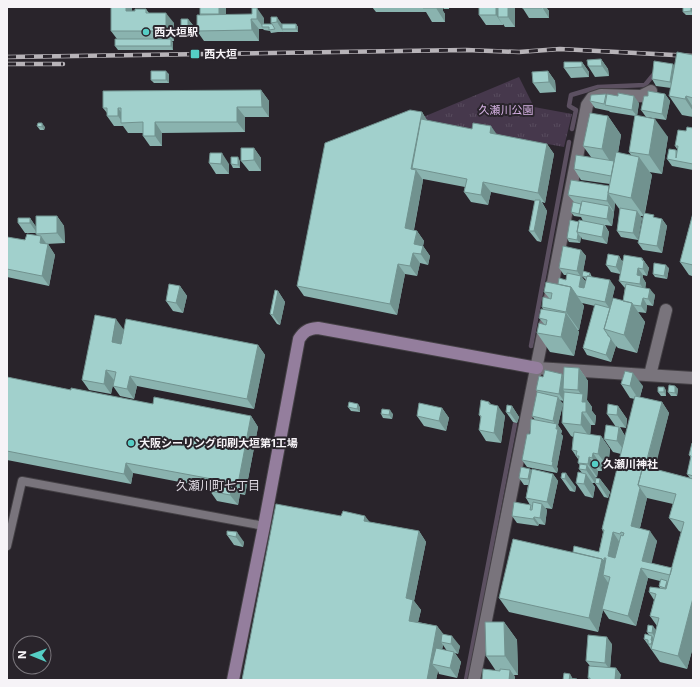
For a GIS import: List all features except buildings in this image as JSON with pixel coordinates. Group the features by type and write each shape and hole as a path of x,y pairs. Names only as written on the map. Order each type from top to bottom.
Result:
{"street":[{"path":"474,680 537,368 587,105 592,98 601,95 641,96 651,91"},
{"path":"650,375 666,310"},
{"path":"233,680 264,526 298,339 308,329 318,328 537,368 693,378"}],"lane":[{"path":"7,546 22,480 264,526"}],"green space":[{"name":"久瀬川公園","path":"519,77 534,107 572,114 564,147 416,120"}],"waterway":[{"path":"572,129 576,110 569,106 571,95 598,87 645,85 654,74"},
{"path":"531,346 569,142"},
{"path":"466,680 515,424"}],"railway":[{"path":"7,57 466,50 519,52 560,49 693,56"},
{"path":"7,64 63,64"}],"place":[{"name":"西大垣駅","path":"146,32"},
{"name":"西大垣","path":"195,54"},
{"name":"大阪シーリング印刷大垣第1工場","path":"131,443"},
{"name":"久瀬川神社","path":"595,464"}],"district":[{"name":"久瀬川町七丁目","path":"218,485"}]}
